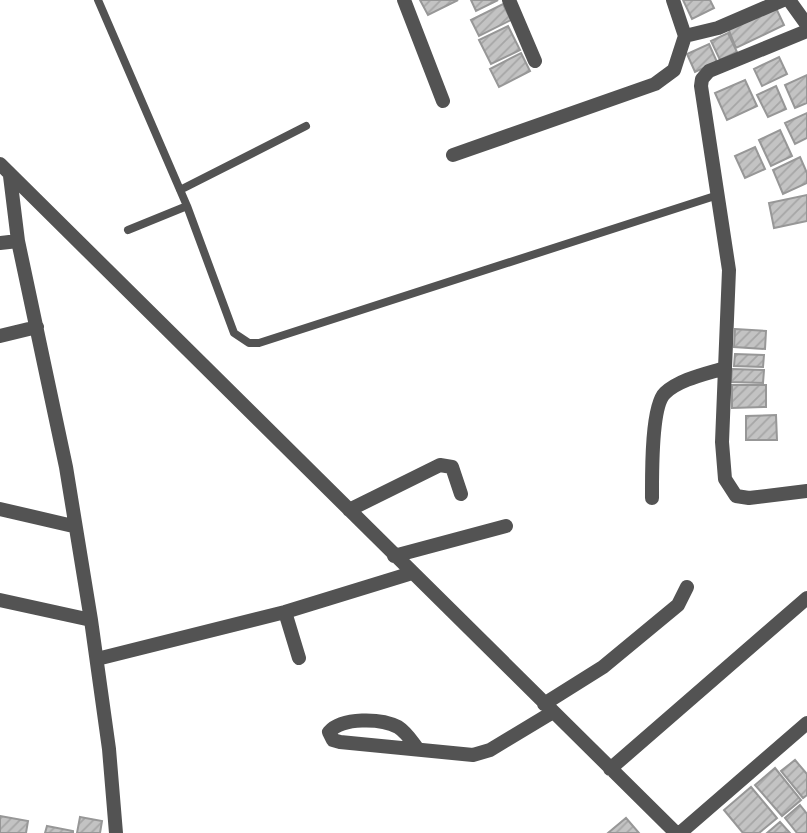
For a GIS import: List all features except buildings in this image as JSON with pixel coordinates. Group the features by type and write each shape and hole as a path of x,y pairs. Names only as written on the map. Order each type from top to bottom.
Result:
{"street":[{"path":"404,0 443,101"},
{"path":"509,0 535,61"},
{"path":"453,155 655,84 674,70 685,36 673,0"},
{"path":"685,36 718,28 783,0"},
{"path":"789,0 807,25"},
{"path":"807,31 709,71 702,79 729,270 722,442 729,489 736,496 749,498 807,491"},
{"path":"5,170 5,195 18,241 66,467 97,659 109,748 116,833"},
{"path":"5,170 610,769 678,833 807,723"},
{"path":"0,243 18,241"},
{"path":"0,336 37,327"},
{"path":"652,498 659,399 670,388 725,368"},
{"path":"349,510 440,465 453,467 461,494"},
{"path":"0,509 74,526"},
{"path":"394,556 506,526"},
{"path":"97,659 285,612 412,573"},
{"path":"417,748 396,726 380,722 348,723 329,732 333,740 340,742 473,755 490,750 603,667 678,605 687,587"},
{"path":"610,769 807,597"},
{"path":"0,600 91,620"},
{"path":"285,612 299,658"}],"lane":[{"path":"98,0 187,206 234,333 249,343 718,195"},
{"path":"180,190 306,126"},
{"path":"128,230 187,206"}]}
